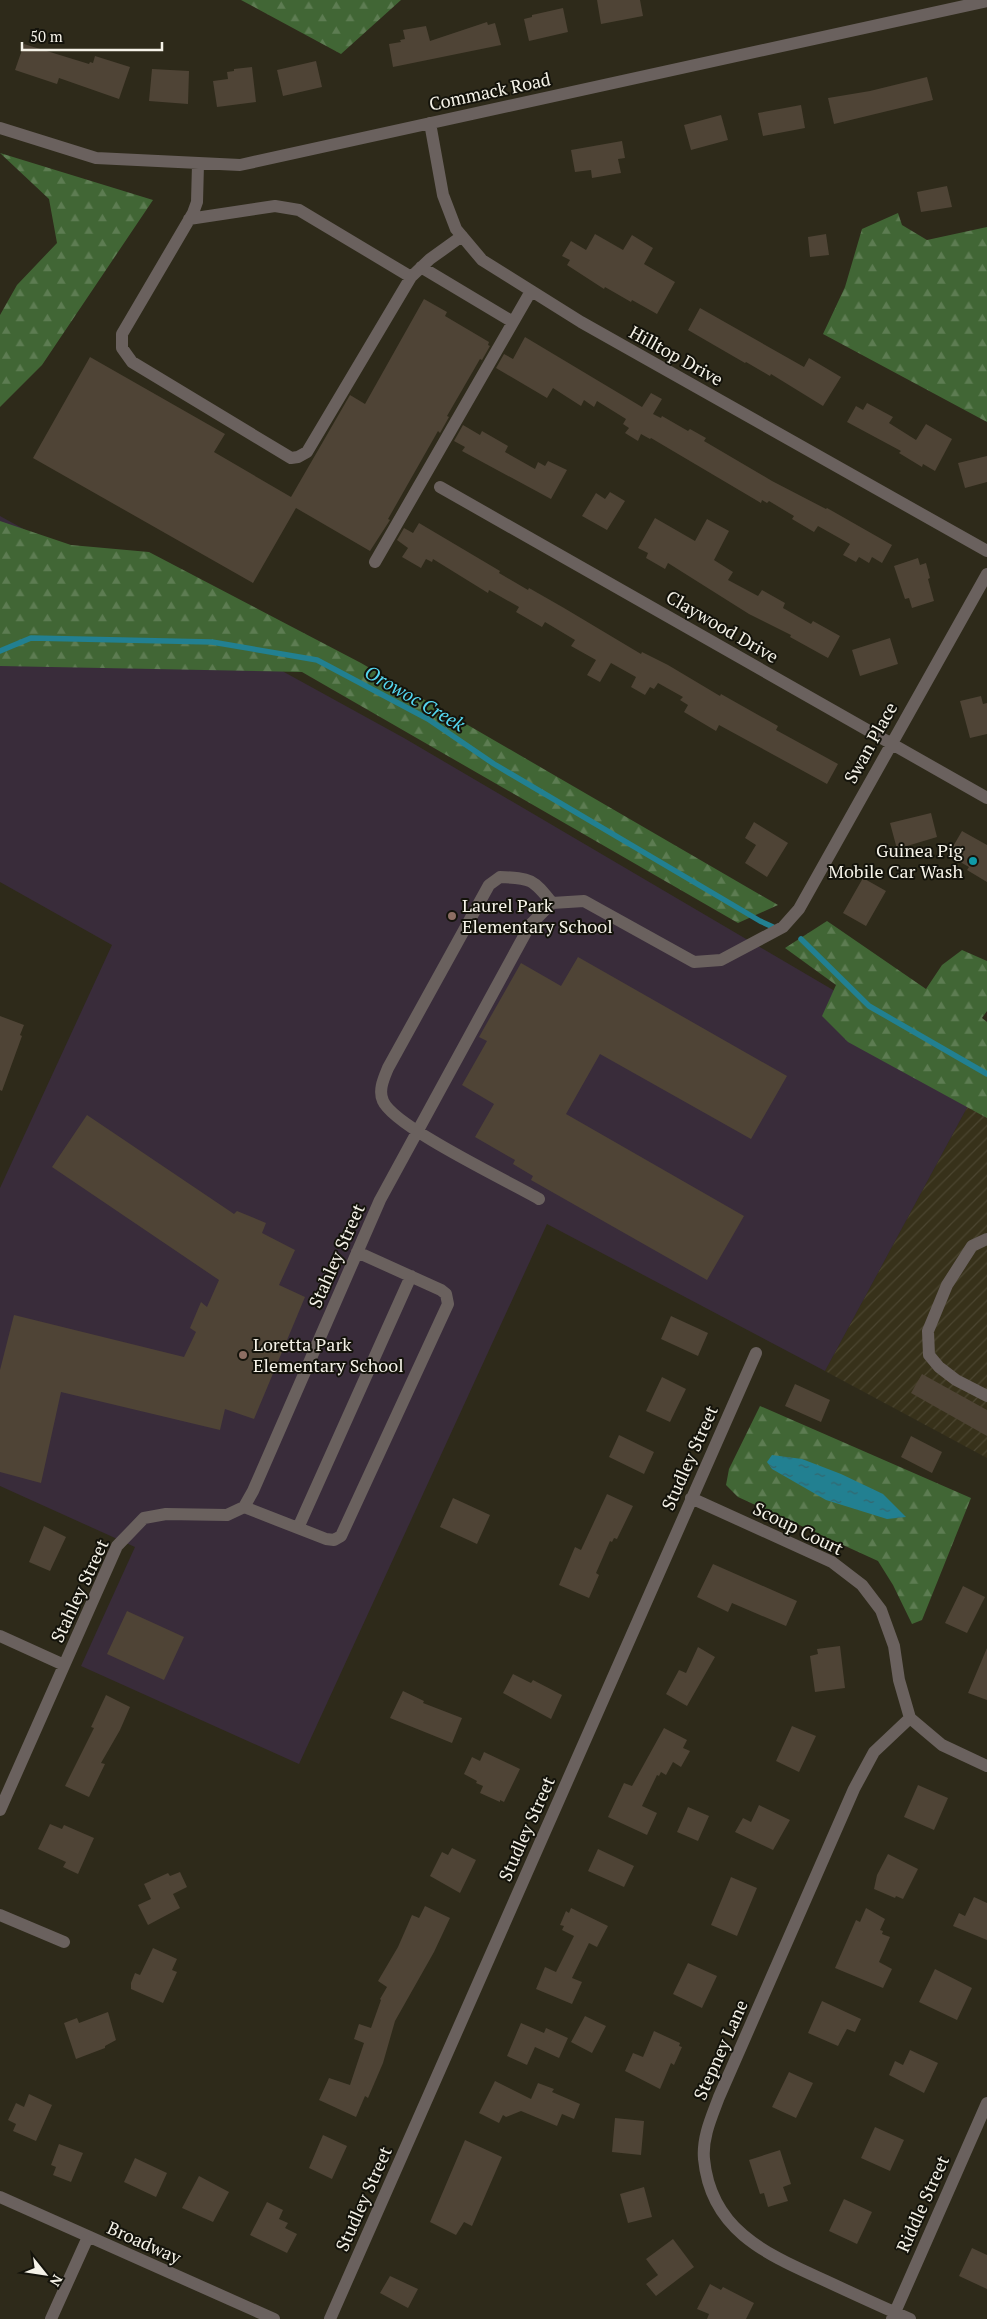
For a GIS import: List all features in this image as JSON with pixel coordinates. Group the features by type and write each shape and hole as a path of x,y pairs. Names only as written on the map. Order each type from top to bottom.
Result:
{"street":[{"name":"Commack Road","path":"0,128 96,158 240,165 987,1"},
{"name":"Hilltop Drive","path":"430,123 443,195 456,229 482,260 581,322 987,551"},
{"path":"198,164 197,202 122,334 122,348 132,362 291,458 298,457 307,452 411,277 421,267 462,236"},
{"path":"189,219 275,206 299,210 411,277"},
{"path":"421,267 514,322"},
{"path":"375,562 531,291"},
{"name":"Claywood Drive","path":"440,487 987,798"},
{"name":"Swan Place","path":"552,903 584,901 694,962 720,960 783,927 799,910 987,574"},
{"path":"539,1199 417,1132 397,1118 383,1101 381,1087 388,1068 489,885 500,877 523,878 537,884 552,903"},
{"name":"Stahley Street","path":"0,1810 117,1546 144,1518 166,1514 227,1515 244,1508 254,1491 380,1200 530,925 552,903"},
{"path":"987,1239 972,1246 947,1285 928,1331 929,1355 939,1367 956,1380 987,1396"},
{"path":"244,1508 326,1539 334,1540 341,1536 448,1304 446,1294 441,1290 357,1252"},
{"path":"298,1528 411,1276"},
{"name":"Studley Street","path":"330,2319 756,1353"},
{"name":"Scoup Court","path":"692,1498 832,1562 862,1585 881,1610 894,1646 899,1680 910,1718"},
{"path":"0,1636 64,1665"},
{"path":"910,1718 942,1746 987,1766"},
{"name":"Stepney Lane","path":"910,1718 874,1752 854,1789 719,2097 707,2130 704,2158 710,2187 723,2213 744,2238 770,2255 893,2316 910,2319"},
{"path":"0,1915 64,1942"},
{"name":"Riddle Street","path":"893,2316 987,2103"},
{"name":"Broadway","path":"0,2197 274,2319"},
{"path":"51,2319 88,2237"}],"shaded area":[{"path":"0,516 404,738 983,1078 825,1371 547,1224 299,1764 81,1666 135,1547 0,1486 0,1188 112,945 0,882"},
{"path":"983,1078 987,1080 987,1458 825,1371"}],"green space":[{"path":"241,0 401,0 341,54"},
{"path":"0,153 153,200 42,365 0,407 0,315 17,285 57,243 49,199"},
{"path":"898,213 902,225 927,240 987,227 987,422 823,334 845,287 862,229"},
{"path":"0,521 71,545 149,552 361,663 778,905 738,923 302,672 0,666"},
{"path":"827,921 926,989 942,965 962,950 987,961 987,1011 982,1018 987,1022 987,1118 848,1042 822,1016 836,985 785,948"},
{"path":"760,1406 971,1498 922,1620 912,1624 893,1585 878,1561 738,1497 726,1485 729,1469"}],"water":[{"path":"772,1455 802,1459 841,1474 883,1494 906,1517 887,1519 826,1500 772,1469 767,1462"}],"building":[{"path":"597,0 640,0 643,16 601,24"},
{"path":"563,8 568,32 529,41 524,19 532,17 532,15"},
{"path":"487,22 488,25 495,23 501,45 393,67 389,44 401,42 400,40 405,39 403,30 426,26 430,41"},
{"path":"24,44 89,64 90,62 93,63 95,56 130,67 119,99 59,78 57,84 15,70"},
{"path":"316,61 322,87 283,96 277,70"},
{"path":"252,67 256,102 217,107 213,81 228,79 227,72 234,71 234,69"},
{"path":"152,69 189,71 188,104 149,101"},
{"path":"927,77 933,100 834,124 828,98 870,91"},
{"path":"801,105 805,128 763,136 758,113"},
{"path":"721,115 728,140 691,150 684,125"},
{"path":"622,141 625,158 618,159 621,173 592,178 591,170 575,172 571,150"},
{"path":"947,186 952,207 921,212 917,192"},
{"path":"595,234 623,250 632,235 653,248 644,264 675,282 657,314 605,287 604,289 567,265 570,260 562,256 571,241 586,250"},
{"path":"826,234 829,255 810,257 808,237"},
{"path":"424,299 447,312 445,316 489,342 488,345 490,346 482,360 480,359 447,416 449,417 440,433 438,431 388,519 390,520 370,551 296,508 253,583 33,458 90,357 225,434 214,452 291,497 350,395 365,404"},
{"path":"700,308 804,367 809,358 841,377 823,406 771,374 770,376 745,363 688,330"},
{"path":"525,337 642,407 651,393 662,399 653,414 661,418 662,416 688,431 690,429 706,438 704,441 772,481 827,508 892,545 882,563 872,557 869,563 859,557 856,562 843,555 850,544 818,526 814,532 792,519 794,516 769,501 767,503 762,500 761,503 651,438 641,434 638,441 625,433 629,428 623,424 626,419 597,401 594,407 584,400 581,406 553,388 547,398 496,368 504,354 513,359"},
{"path":"867,403 893,417 889,423 916,440 926,424 952,439 935,471 923,464 922,467 899,453 901,451 847,422 856,406 863,410"},
{"path":"463,425 480,435 482,431 508,446 505,452 535,469 538,462 545,466 548,461 567,470 551,499 462,451 465,447 454,441"},
{"path":"987,456 987,482 965,488 958,463"},
{"path":"610,492 625,501 607,530 582,516 596,493 605,499"},
{"path":"655,518 695,541 707,519 729,531 714,560 733,572 728,580 758,596 762,590 785,603 783,608 811,624 813,621 840,636 828,658 790,637 791,635 749,614 668,563 665,569 646,558 648,553 638,548"},
{"path":"419,523 500,571 499,573 528,590 529,588 641,654 642,652 668,665 720,696 721,694 778,726 776,730 838,764 827,784 719,725 716,731 684,712 688,705 680,700 683,697 658,683 654,689 650,687 645,695 631,687 636,677 611,663 600,682 587,675 596,660 571,646 575,640 545,622 542,627 516,612 519,607 489,590 488,593 433,559 432,562 426,559 421,568 402,557 408,548 397,540 404,528 413,533"},
{"path":"918,558 920,565 926,563 934,601 912,608 909,598 905,599 894,566"},
{"path":"890,638 898,664 860,676 852,650"},
{"path":"981,696 983,704 987,703 987,734 970,738 960,701"},
{"path":"931,813 937,837 897,849 890,823"},
{"path":"754,822 788,843 767,877 745,863 756,845 745,838"},
{"name":"Guinea Pig Mobile Car Wash","path":"962,831 987,845 987,882 967,870 969,867 948,855"},
{"path":"863,878 886,891 866,926 843,913"},
{"path":"578,957 787,1076 751,1139 600,1054 566,1114 744,1216 707,1280 531,1180 533,1176 513,1164 515,1160 475,1137 494,1104 462,1085 487,1041 479,1037 521,963 561,986"},
{"path":"0,1016 24,1025 20,1035 22,1036 2,1091 0,1090"},
{"path":"87,1115 234,1214 237,1211 266,1223 262,1233 295,1250 279,1285 305,1297 254,1419 225,1409 220,1430 61,1392 41,1483 0,1472 0,1370 14,1315 184,1357 196,1332 190,1328 201,1302 207,1307 219,1280 52,1167"},
{"path":"671,1316 708,1333 698,1356 661,1339"},
{"path":"922,1374 987,1410 987,1436 911,1393"},
{"path":"662,1377 686,1389 670,1422 646,1411"},
{"path":"795,1384 830,1400 821,1422 785,1406"},
{"path":"619,1435 654,1452 644,1474 609,1457"},
{"path":"911,1436 942,1452 932,1473 901,1457"},
{"path":"607,1494 633,1506 617,1539 614,1538 612,1542 610,1541 596,1573 599,1575 589,1598 559,1585 575,1547 581,1550"},
{"path":"453,1498 490,1515 477,1544 440,1527"},
{"path":"44,1526 66,1537 50,1571 29,1562"},
{"path":"713,1564 797,1601 786,1626 732,1603 728,1612 697,1597"},
{"path":"963,1586 985,1597 967,1633 945,1623"},
{"path":"127,1611 184,1637 164,1680 107,1654"},
{"path":"840,1646 845,1688 815,1692 810,1656 818,1654 817,1649"},
{"path":"698,1647 715,1657 687,1706 666,1694 679,1670 686,1673"},
{"path":"987,1648 987,1700 968,1693"},
{"path":"513,1674 531,1683 533,1680 562,1695 551,1719 503,1693"},
{"path":"403,1691 424,1701 423,1703 462,1718 452,1743 390,1718"},
{"path":"106,1695 130,1707 120,1730 101,1763 105,1764 89,1797 65,1786 94,1728 91,1727"},
{"path":"792,1726 816,1736 799,1772 776,1761"},
{"path":"664,1728 687,1740 683,1748 690,1751 681,1767 673,1762 666,1775 661,1772 659,1776 657,1775 642,1806 657,1813 647,1835 608,1817 624,1783 632,1786"},
{"path":"484,1752 520,1769 504,1802 480,1793 483,1786 464,1774 472,1757 480,1761"},
{"path":"918,1785 948,1798 934,1830 904,1817"},
{"path":"759,1805 790,1820 773,1850 735,1832 743,1818 751,1822"},
{"path":"688,1807 709,1816 698,1841 677,1832"},
{"path":"50,1824 62,1829 64,1825 94,1838 78,1874 63,1867 66,1862 38,1849"},
{"path":"452,1848 476,1860 460,1893 430,1876 442,1852 448,1855"},
{"path":"598,1849 634,1866 624,1887 588,1871"},
{"path":"888,1854 918,1869 903,1899 896,1896 895,1898 874,1889 877,1875"},
{"path":"180,1872 187,1887 173,1894 180,1908 148,1925 138,1905 151,1899 144,1884 168,1873 170,1876"},
{"path":"731,1877 757,1888 737,1936 711,1925"},
{"path":"974,1897 987,1903 987,1940 953,1926 959,1913 965,1916"},
{"path":"425,1906 450,1918 434,1952 395,2021 383,2063 368,2098 365,2096 356,2117 319,2100 329,2078 350,2085 364,2043 354,2039 359,2024 371,2028 380,1999 387,1987 378,1981 398,1947 412,1915 419,1918"},
{"path":"571,1908 608,1926 597,1947 589,1943 572,1978 582,1982 572,2004 536,1989 545,1967 556,1972 574,1936 562,1930 564,1926 560,1925 566,1911 569,1913"},
{"path":"866,1908 885,1919 880,1930 883,1931 882,1934 890,1937 879,1962 892,1969 883,1988 835,1968 856,1920 860,1922"},
{"path":"153,1948 177,1959 172,1970 177,1972 163,2003 131,1989 135,1973 140,1975"},
{"path":"688,1963 717,1976 702,2008 673,1994"},
{"path":"935,1969 972,1988 957,2020 919,2002"},
{"path":"822,2001 861,2019 855,2032 847,2029 838,2046 808,2033"},
{"path":"108,2012 116,2040 105,2046 105,2048 76,2059 64,2023 77,2018 79,2023"},
{"path":"585,2016 606,2026 592,2053 571,2042"},
{"path":"521,2023 544,2033 546,2028 568,2038 559,2058 535,2047 527,2065 507,2056"},
{"path":"654,2031 680,2043 679,2046 682,2047 674,2065 671,2063 660,2089 625,2071 633,2053 643,2057"},
{"path":"910,2050 938,2063 924,2093 889,2075 895,2061 903,2065"},
{"path":"789,2072 813,2083 796,2118 772,2107"},
{"path":"495,2081 531,2099 538,2083 554,2089 552,2092 580,2104 574,2119 562,2114 557,2126 521,2111 506,2117 503,2115 499,2123 479,2113"},
{"path":"29,2094 52,2105 36,2141 13,2131 16,2124 8,2120 16,2103 24,2107"},
{"path":"615,2118 644,2121 641,2155 612,2152"},
{"path":"875,2127 904,2140 890,2171 861,2158"},
{"path":"323,2135 347,2146 332,2179 309,2168"},
{"path":"465,2140 502,2157 472,2226 464,2222 456,2235 430,2222"},
{"path":"59,2144 83,2153 71,2182 53,2175 56,2167 51,2165"},
{"path":"780,2150 791,2184 783,2187 788,2201 768,2207 764,2193 760,2194 749,2160"},
{"path":"135,2158 167,2173 156,2197 124,2182"},
{"path":"199,2176 229,2192 213,2222 182,2208"},
{"path":"644,2187 652,2217 628,2223 620,2194"},
{"path":"844,2199 872,2212 857,2244 829,2231"},
{"path":"267,2202 283,2210 279,2219 288,2223 285,2228 297,2234 287,2253 250,2235"},
{"path":"673,2239 694,2267 656,2296 646,2284 658,2275 646,2259"},
{"path":"972,2248 987,2255 987,2289 959,2276"},
{"path":"390,2276 418,2289 408,2308 380,2293"},
{"path":"710,2284 721,2290 723,2287 754,2303 746,2319 707,2319 709,2314 697,2309"}],"waterway":[{"name":"Orowoc Creek","path":"0,651 31,638 212,642 317,660 428,719 494,764 773,927"},
{"name":"Orowoc Creek","path":"801,939 869,1006 987,1074"}],"place":[{"name":"Guinea Pig Mobile Car Wash","path":"973,861"},
{"name":"Laurel Park Elementary School","path":"452,916"},
{"name":"Loretta Park Elementary School","path":"243,1355"}]}
